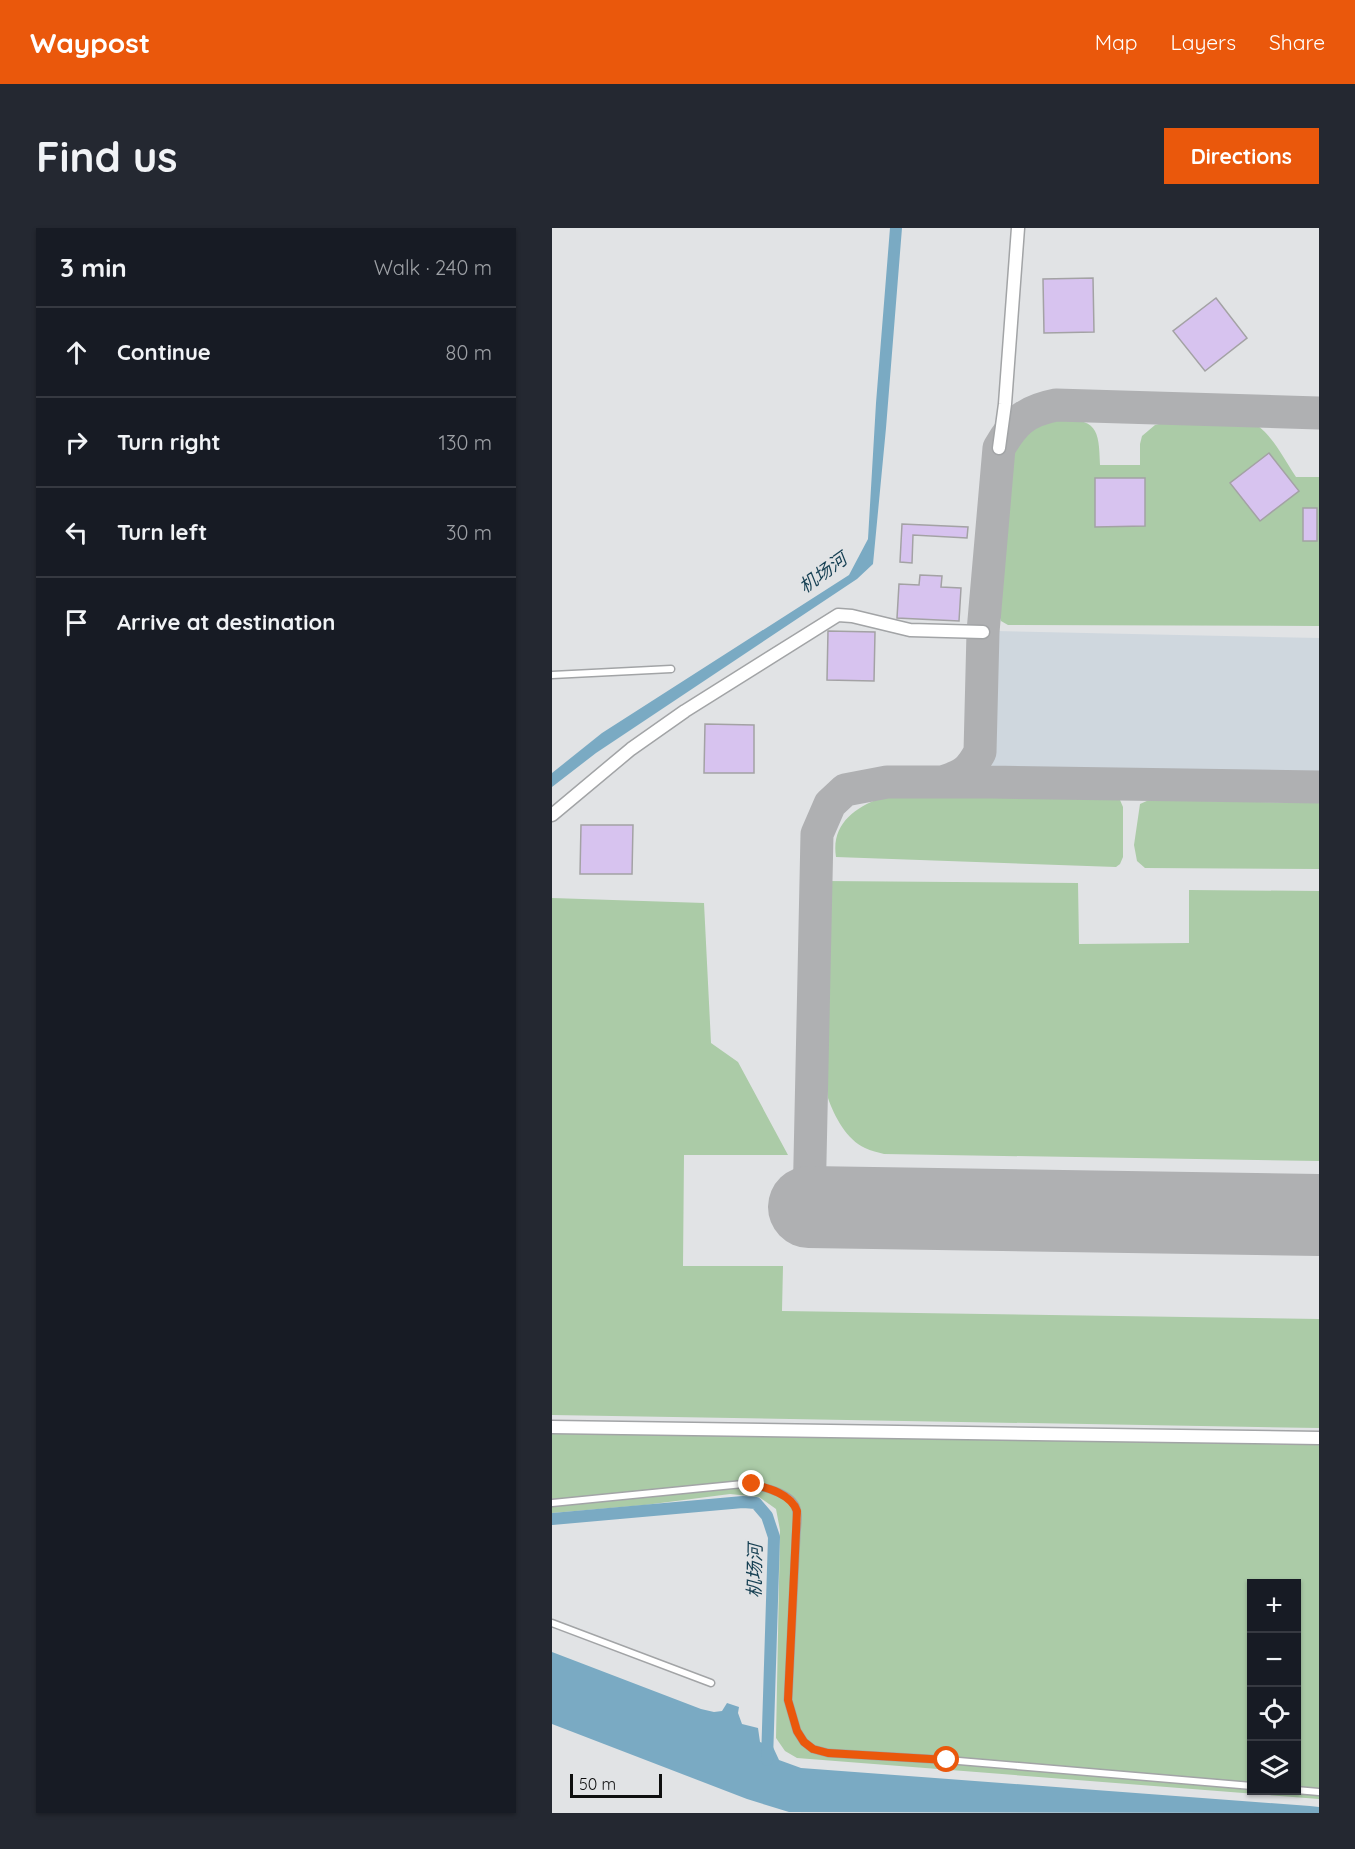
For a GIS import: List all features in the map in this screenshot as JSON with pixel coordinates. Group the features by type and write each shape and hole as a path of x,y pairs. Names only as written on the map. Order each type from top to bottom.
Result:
{"street":[{"path":"999,448 1005,404 1018,228"},
{"path":"552,815 631,749 676,717 838,615 852,615 910,630 983,632"},
{"path":"552,1427 1319,1438"}],"lane":[{"path":"552,675 670,669"},
{"path":"552,1503 752,1484 786,1497 794,1504 797,1511 788,1700 797,1731 804,1742 813,1749 828,1753 958,1761 1247,1786"},
{"path":"552,1623 711,1683"},
{"path":"1301,1790 1319,1792"}],"shaded area":[{"path":"995,631 1319,638 1319,787 991,782"}],"green space":[{"path":"1057,419 1080,421 1093,428 1097,434 1100,465 1140,465 1142,436 1155,425 1163,423 1257,425 1274,442 1296,477 1319,477 1319,626 1008,625 1001,621 998,611 1008,464 1025,433 1031,428"},
{"path":"1113,797 1120,800 1123,807 1123,857 1116,867 836,857 837,836 846,820 861,807 880,798"},
{"path":"1149,800 1319,803 1319,869 1145,868 1137,861 1134,845 1140,804"},
{"path":"824,881 1078,883 1079,944 1189,943 1189,890 1319,891 1319,1161 884,1154 865,1148 852,1139 842,1127 828,1098"},
{"path":"552,898 704,903 711,1043 738,1062 788,1155 684,1155 683,1266 783,1266 782,1311 1319,1319 1319,1428 552,1415"},
{"path":"552,1432 1319,1445 1319,1799 1268,1795 1301,1795 1301,1579 1247,1579 1247,1793 797,1758 785,1751 776,1738 780,1530 776,1509 759,1497 730,1494 645,1505 552,1513"}],"water":[{"path":"890,228 902,228 873,564 857,579 596,753 552,787 552,773 602,733 849,575 868,539"},
{"path":"552,1652 701,1709 722,1711 727,1703 739,1707 738,1713 742,1724 758,1728 760,1742 773,1747 779,1760 801,1768 1310,1806 1319,1807 1319,1813 789,1812 747,1799 552,1724"}],"building":[{"path":"1093,278 1094,332 1044,333 1043,279"},
{"path":"1216,298 1247,338 1205,371 1173,331"},
{"path":"1269,453 1299,491 1260,521 1230,483"},
{"path":"1095,478 1145,478 1145,526 1095,527"},
{"path":"1303,508 1317,508 1317,541 1303,541"},
{"path":"902,524 968,527 967,538 913,535 912,563 900,562"},
{"path":"920,575 942,576 941,587 961,588 959,621 897,618 899,584 919,585"},
{"path":"828,631 875,632 874,681 827,680"},
{"path":"705,724 754,725 754,773 704,773"},
{"path":"581,825 633,825 632,874 580,874"}],"waterway":[{"name":"机场河","path":"552,1519 743,1502 756,1503 767,1516 774,1537 767,1760"}],"taxiway":[{"path":"942,782 965,772 980,752 983,632 999,448 1015,425 1028,414 1056,405 1319,413"},
{"path":"809,1207 817,834 830,804 845,790 887,782 1319,787"}],"runway":[{"path":"809,1207 1319,1215"}],"route":[{"path":"752,1484 786,1497 794,1504 797,1511 788,1700 790,1713 804,1742 813,1749 828,1753 947,1760"}]}
